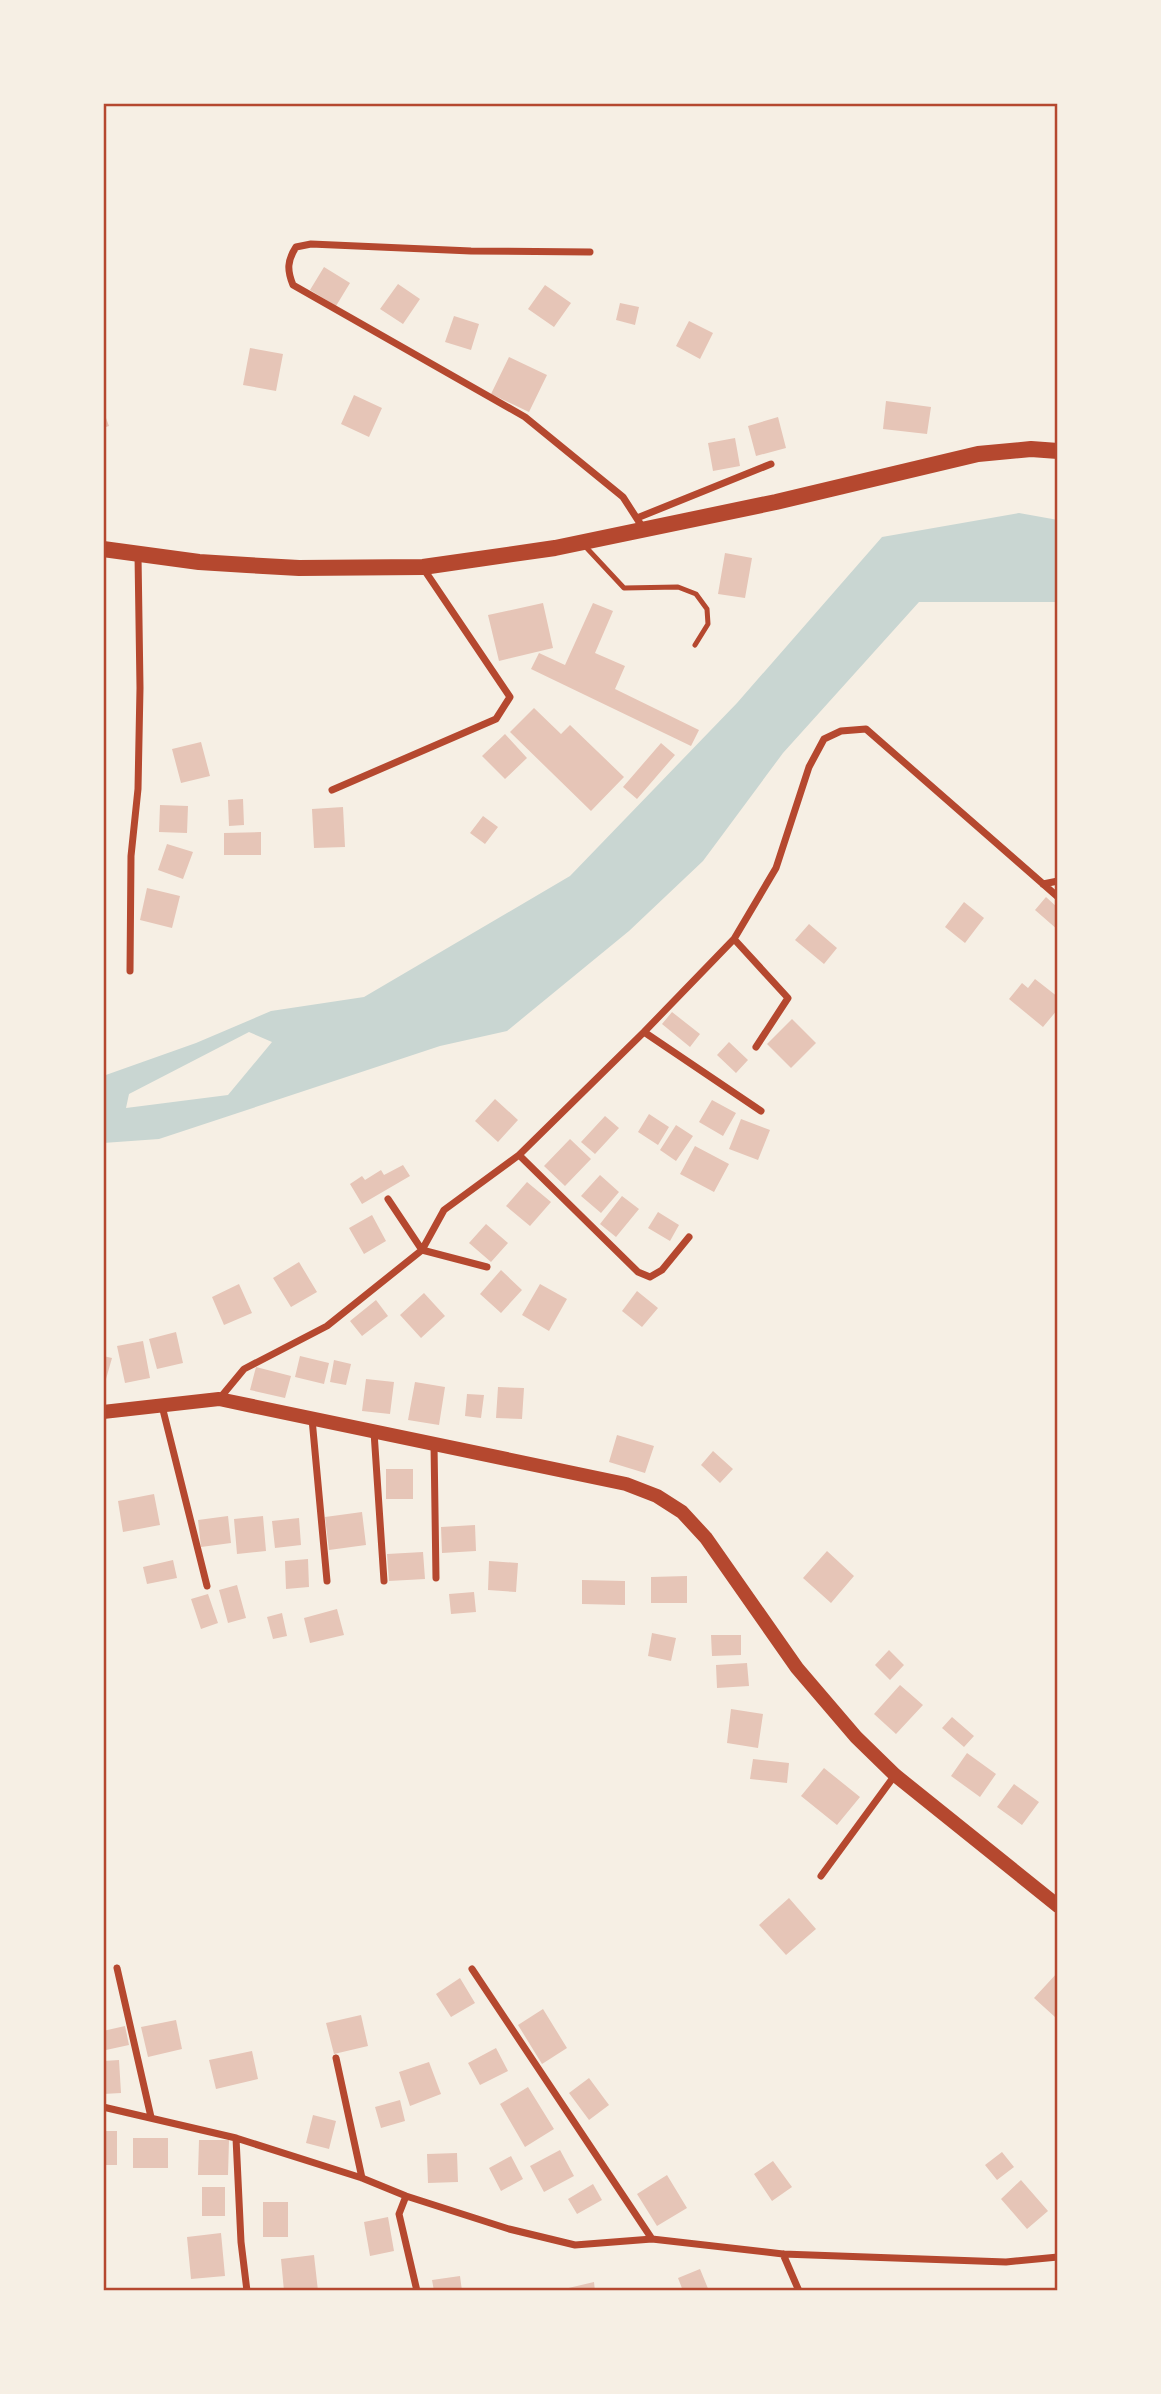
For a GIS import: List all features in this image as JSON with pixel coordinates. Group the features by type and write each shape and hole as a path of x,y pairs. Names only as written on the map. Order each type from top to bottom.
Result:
{"main road":[{"path":"103,549 198,562 299,568 423,567 477,561 581,542 640,524 776,502 978,454 1031,449 1058,451"},
{"path":"103,1412 219,1399 626,1484 657,1496 682,1512 706,1538 797,1668 856,1737 895,1775 1058,1906"}],"street":[{"path":"590,252 471,251 311,244 296,247 290,257 288,272 293,285 525,417 623,497 640,524 771,464"},
{"path":"130,971 131,856 138,789 140,713 138,555"},
{"path":"332,790 496,719 510,697 423,567"},
{"path":"219,1399 244,1370 327,1326 422,1250 444,1210 519,1155 734,939 776,868 809,767 824,738 841,731 866,729 1058,897"},
{"path":"1042,884 1058,881"},
{"path":"734,939 788,998 756,1047"},
{"path":"644,1032 761,1111"},
{"path":"519,1155 638,1272 650,1277 662,1270 689,1237"},
{"path":"388,1199 422,1250 487,1267"},
{"path":"162,1405 207,1586"},
{"path":"312,1418 327,1581"},
{"path":"374,1431 384,1581"},
{"path":"434,1444 436,1578"},
{"path":"821,1876 895,1775"},
{"path":"117,1968 151,2117"},
{"path":"472,1969 652,2239"},
{"path":"336,2058 362,2178"},
{"path":"103,2107 236,2138 509,2229 575,2245 652,2239 783,2254 1006,2262 1058,2257"},
{"path":"236,2138 241,2242 247,2291"},
{"path":"406,2196 399,2214 418,2291"},
{"path":"783,2254 799,2291"}],"lane":[{"path":"581,542 624,588 678,587 696,594 706,609 708,624 695,645"}],"shaded area":[{"path":"1019,513 1058,520 1058,602 919,602 783,753 703,861 629,931 507,1031 440,1046 159,1139 103,1143 103,1076 196,1043 271,1011 364,997 570,876 737,703 882,537","holes":["249,1032 272,1042 228,1095 126,1108 129,1094"]}],"building":[{"path":"324,267 350,283 336,306 310,290"},
{"path":"398,284 420,299 403,324 380,309"},
{"path":"545,285 571,303 554,327 528,309"},
{"path":"620,303 639,307 635,325 616,320"},
{"path":"454,316 479,324 471,350 445,342"},
{"path":"689,321 713,333 700,359 676,346"},
{"path":"250,348 283,354 276,391 243,385"},
{"path":"509,357 547,375 529,412 491,394"},
{"path":"354,395 382,408 369,437 341,424"},
{"path":"886,401 931,407 927,434 883,429"},
{"path":"103,410 109,426 103,428"},
{"path":"778,417 786,448 756,456 748,426"},
{"path":"735,438 740,466 713,471 708,443"},
{"path":"725,553 752,558 745,598 718,594"},
{"path":"543,603 553,648 499,661 488,615"},
{"path":"593,603 613,611 595,653 625,666 615,689 699,730 691,746 531,669 539,653 565,665"},
{"path":"534,708 561,734 570,725 624,777 591,811 510,732"},
{"path":"505,734 527,758 505,779 482,756"},
{"path":"201,742 210,776 181,783 172,749"},
{"path":"661,743 675,755 637,799 623,787"},
{"path":"243,799 244,825 229,826 228,800"},
{"path":"160,805 188,806 187,833 159,832"},
{"path":"343,807 345,847 314,848 312,809"},
{"path":"483,816 498,827 485,844 470,833"},
{"path":"261,832 261,855 224,855 224,833"},
{"path":"167,844 193,852 183,879 158,870"},
{"path":"147,888 180,896 172,928 140,920"},
{"path":"1046,897 1058,908 1058,930 1035,910"},
{"path":"964,902 984,918 965,943 945,927"},
{"path":"809,924 837,948 824,964 795,940"},
{"path":"1035,979 1058,997 1058,1009 1043,1027 1009,999 1022,983 1028,988"},
{"path":"672,1012 700,1034 690,1047 662,1024"},
{"path":"792,1019 816,1043 791,1068 767,1044"},
{"path":"729,1042 748,1060 736,1073 717,1055"},
{"path":"495,1099 518,1120 498,1142 475,1121"},
{"path":"712,1100 736,1113 723,1136 699,1122"},
{"path":"649,1114 669,1127 658,1145 638,1132"},
{"path":"605,1116 619,1128 595,1154 581,1142"},
{"path":"741,1119 770,1130 758,1160 729,1149"},
{"path":"676,1125 693,1136 676,1161 660,1150"},
{"path":"570,1139 591,1159 565,1186 544,1166"},
{"path":"695,1146 729,1164 714,1192 680,1174"},
{"path":"403,1165 410,1176 362,1204 350,1184 362,1176 365,1180 381,1170 384,1175"},
{"path":"600,1175 619,1192 601,1213 581,1196"},
{"path":"527,1182 551,1202 530,1226 506,1206"},
{"path":"622,1196 639,1209 616,1237 600,1224"},
{"path":"658,1212 679,1225 670,1241 648,1228"},
{"path":"372,1215 386,1241 364,1254 349,1228"},
{"path":"486,1224 508,1243 491,1262 469,1243"},
{"path":"299,1262 317,1292 291,1307 273,1278"},
{"path":"501,1270 522,1290 501,1313 480,1294"},
{"path":"239,1284 252,1313 224,1325 212,1297"},
{"path":"540,1284 567,1299 549,1331 522,1315"},
{"path":"637,1291 658,1308 642,1327 622,1311"},
{"path":"424,1293 445,1316 421,1338 400,1315"},
{"path":"376,1300 388,1316 362,1336 350,1321"},
{"path":"176,1332 183,1363 157,1369 149,1339"},
{"path":"143,1341 150,1378 125,1383 117,1346"},
{"path":"103,1356 112,1358 104,1386 103,1386"},
{"path":"300,1356 329,1363 324,1384 295,1377"},
{"path":"334,1360 351,1364 346,1385 330,1382"},
{"path":"256,1367 291,1376 285,1398 250,1390"},
{"path":"366,1379 394,1382 390,1414 362,1411"},
{"path":"415,1382 445,1387 439,1425 408,1420"},
{"path":"498,1387 524,1388 522,1419 496,1418"},
{"path":"467,1394 484,1395 481,1418 465,1416"},
{"path":"617,1435 654,1446 645,1473 609,1462"},
{"path":"713,1451 733,1469 720,1483 701,1465"},
{"path":"386,1469 413,1469 413,1499 386,1499"},
{"path":"154,1494 160,1525 123,1532 118,1501"},
{"path":"362,1512 366,1545 329,1550 325,1517"},
{"path":"228,1516 231,1543 201,1547 198,1520"},
{"path":"263,1516 266,1551 237,1554 234,1519"},
{"path":"299,1518 301,1545 275,1548 272,1521"},
{"path":"475,1525 476,1551 442,1553 441,1527"},
{"path":"827,1551 854,1576 831,1603 803,1578"},
{"path":"423,1552 425,1579 389,1581 387,1554"},
{"path":"308,1559 309,1587 286,1589 285,1561"},
{"path":"173,1560 177,1578 147,1584 143,1567"},
{"path":"489,1561 518,1563 516,1592 488,1590"},
{"path":"687,1576 687,1603 651,1603 651,1577"},
{"path":"582,1580 625,1581 625,1605 582,1604"},
{"path":"237,1585 246,1618 228,1623 219,1590"},
{"path":"474,1592 476,1612 451,1614 449,1594"},
{"path":"208,1594 218,1623 201,1629 191,1599"},
{"path":"337,1609 344,1635 310,1643 304,1618"},
{"path":"282,1613 287,1636 273,1639 267,1617"},
{"path":"652,1633 676,1638 671,1661 648,1656"},
{"path":"711,1635 741,1635 741,1655 712,1656"},
{"path":"889,1650 904,1665 890,1680 875,1665"},
{"path":"747,1663 749,1686 717,1688 716,1665"},
{"path":"900,1685 923,1705 896,1734 874,1714"},
{"path":"731,1709 763,1714 758,1748 727,1743"},
{"path":"952,1717 974,1736 964,1747 942,1728"},
{"path":"967,1753 996,1774 980,1797 951,1776"},
{"path":"753,1759 789,1763 787,1783 750,1779"},
{"path":"824,1768 860,1797 837,1825 801,1796"},
{"path":"1014,1784 1039,1802 1022,1825 997,1807"},
{"path":"789,1898 816,1929 786,1955 759,1925"},
{"path":"1058,1972 1058,2013 1055,2017 1034,1998"},
{"path":"460,1978 475,2003 451,2017 436,1994"},
{"path":"543,2009 567,2048 542,2064 518,2025"},
{"path":"361,2015 368,2046 334,2054 326,2023"},
{"path":"176,2020 182,2049 148,2057 141,2027"},
{"path":"125,2026 129,2045 106,2050 103,2031"},
{"path":"496,2048 508,2071 480,2085 468,2063"},
{"path":"252,2051 258,2079 216,2089 209,2060"},
{"path":"119,2060 121,2093 103,2094 103,2061"},
{"path":"429,2062 441,2094 410,2106 399,2072"},
{"path":"589,2078 609,2105 589,2120 569,2093"},
{"path":"528,2087 554,2129 525,2147 500,2104"},
{"path":"400,2100 405,2121 381,2128 375,2107"},
{"path":"313,2115 336,2121 329,2149 306,2143"},
{"path":"103,2131 117,2131 117,2165 103,2165"},
{"path":"133,2138 168,2138 168,2168 133,2168"},
{"path":"199,2140 229,2140 228,2175 198,2175"},
{"path":"560,2150 574,2176 544,2192 530,2166"},
{"path":"1002,2152 1014,2167 997,2180 985,2165"},
{"path":"457,2153 458,2182 428,2183 427,2154"},
{"path":"511,2156 523,2179 501,2191 489,2168"},
{"path":"773,2161 792,2187 772,2201 754,2174"},
{"path":"667,2175 687,2208 657,2226 637,2194"},
{"path":"1021,2180 1048,2211 1027,2229 1001,2199"},
{"path":"593,2184 602,2200 577,2214 568,2199"},
{"path":"202,2187 225,2187 225,2216 202,2216"},
{"path":"263,2202 288,2202 288,2237 263,2237"},
{"path":"388,2217 394,2251 370,2256 364,2222"},
{"path":"221,2233 225,2276 191,2279 187,2237"},
{"path":"314,2255 318,2291 284,2291 281,2259"},
{"path":"700,2269 709,2291 683,2291 678,2278"},
{"path":"460,2276 462,2291 434,2291 432,2280"},
{"path":"594,2282 595,2291 560,2291 560,2290"}]}
